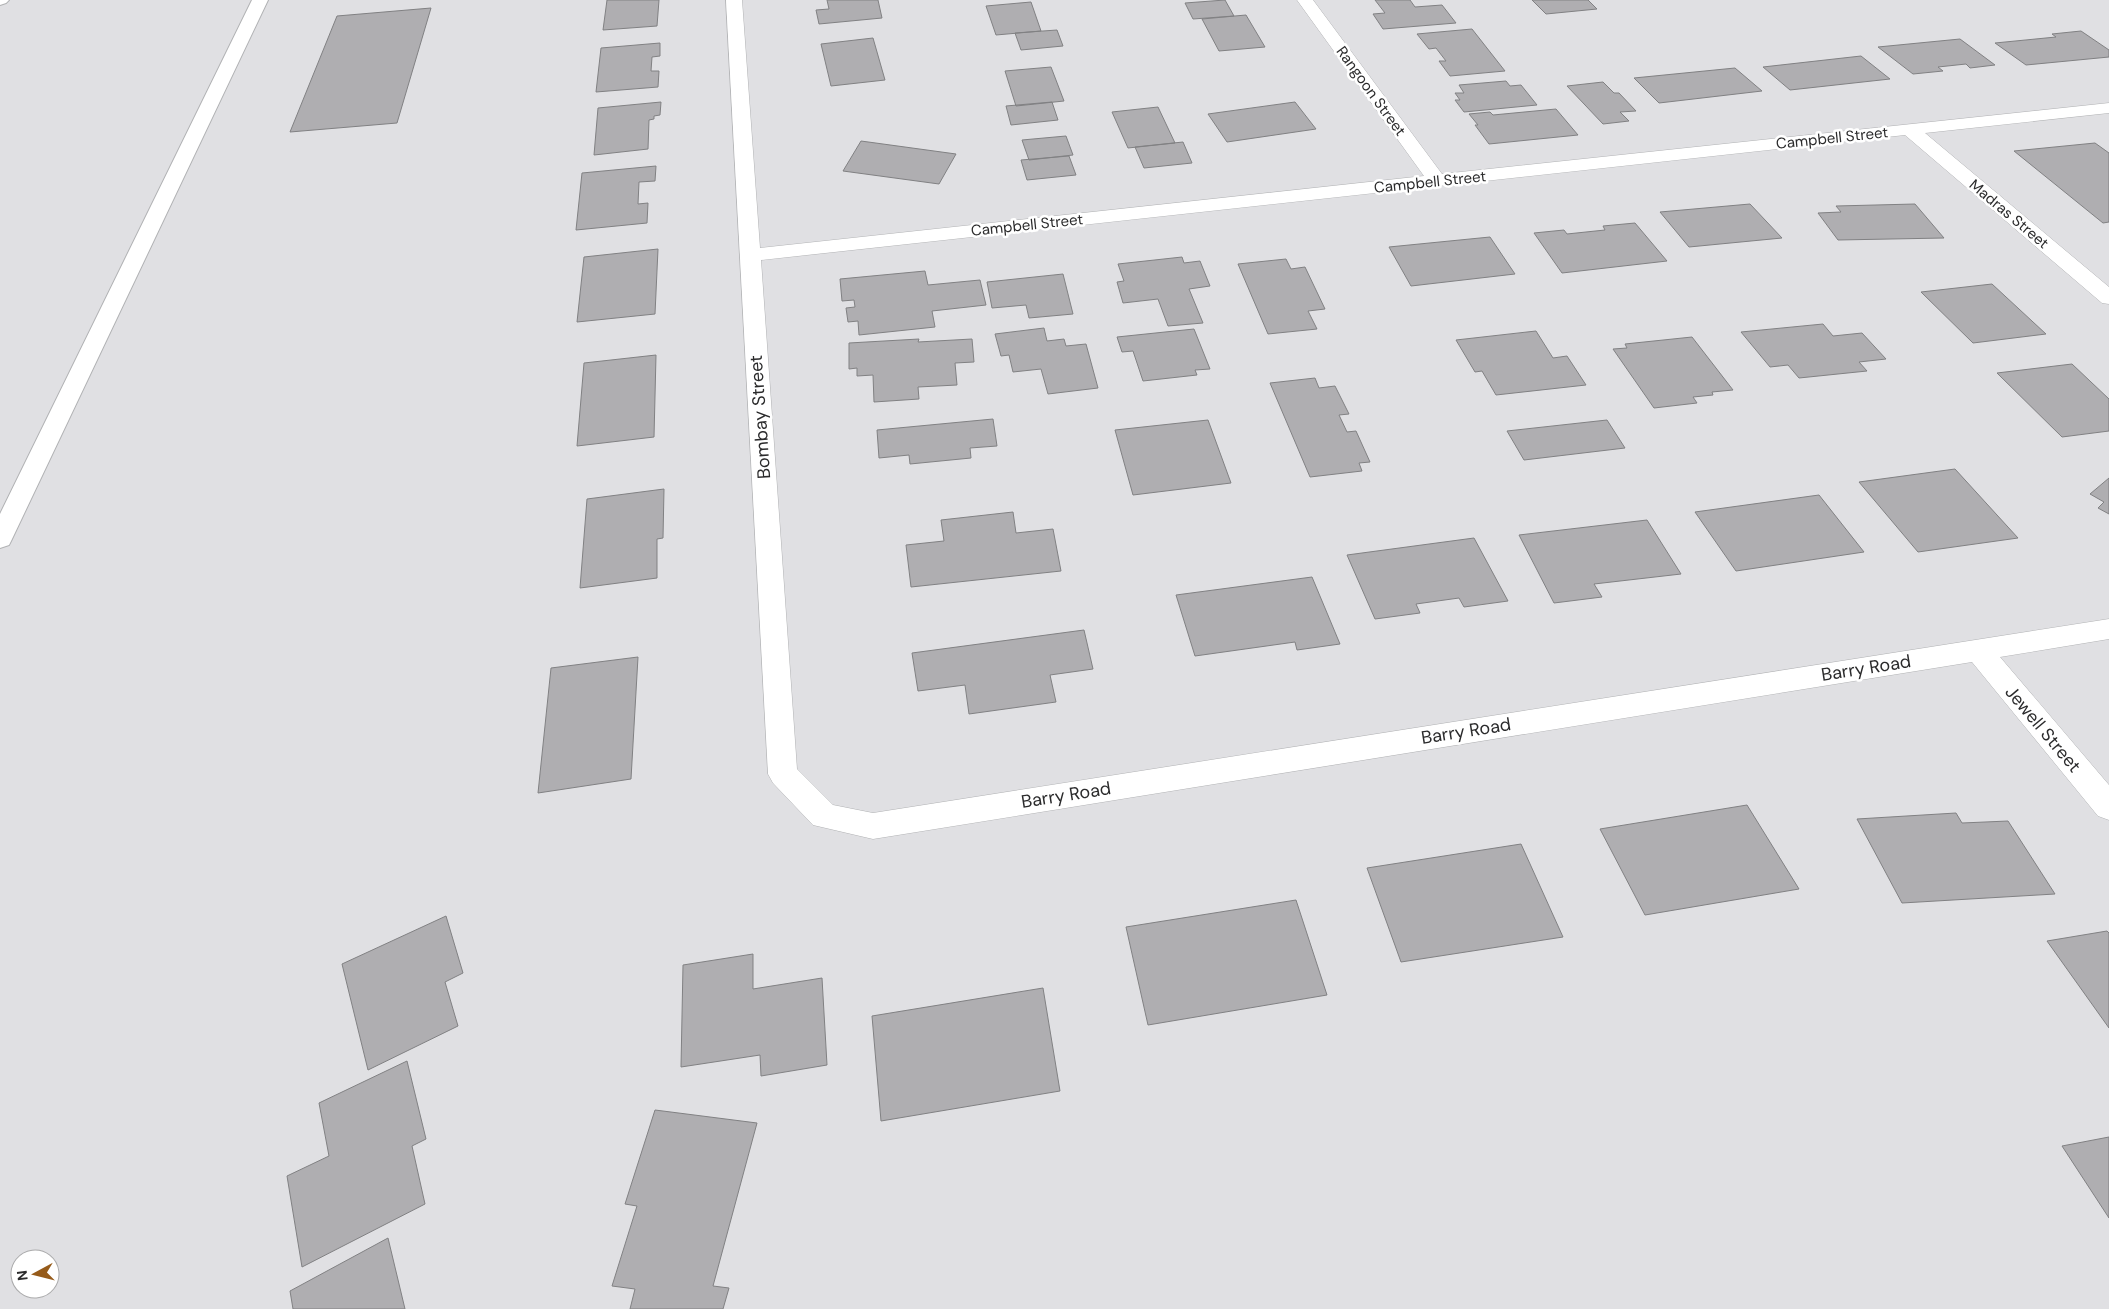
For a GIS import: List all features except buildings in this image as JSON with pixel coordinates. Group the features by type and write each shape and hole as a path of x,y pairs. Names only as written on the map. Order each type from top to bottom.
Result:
{"street":[{"name":"Bombay Street","path":"734,0 783,774 824,816"},
{"name":"Rangoon Street","path":"1305,0 1437,181"},
{"name":"Campbell Street","path":"750,255 2109,108"},
{"name":"Madras Street","path":"1910,130 2109,298"},
{"name":"Barry Road","path":"824,816 873,826 2109,629"},
{"name":"Jewell Street","path":"1978,650 2109,807"}],"lane":[{"path":"0,539 260,0"}]}
